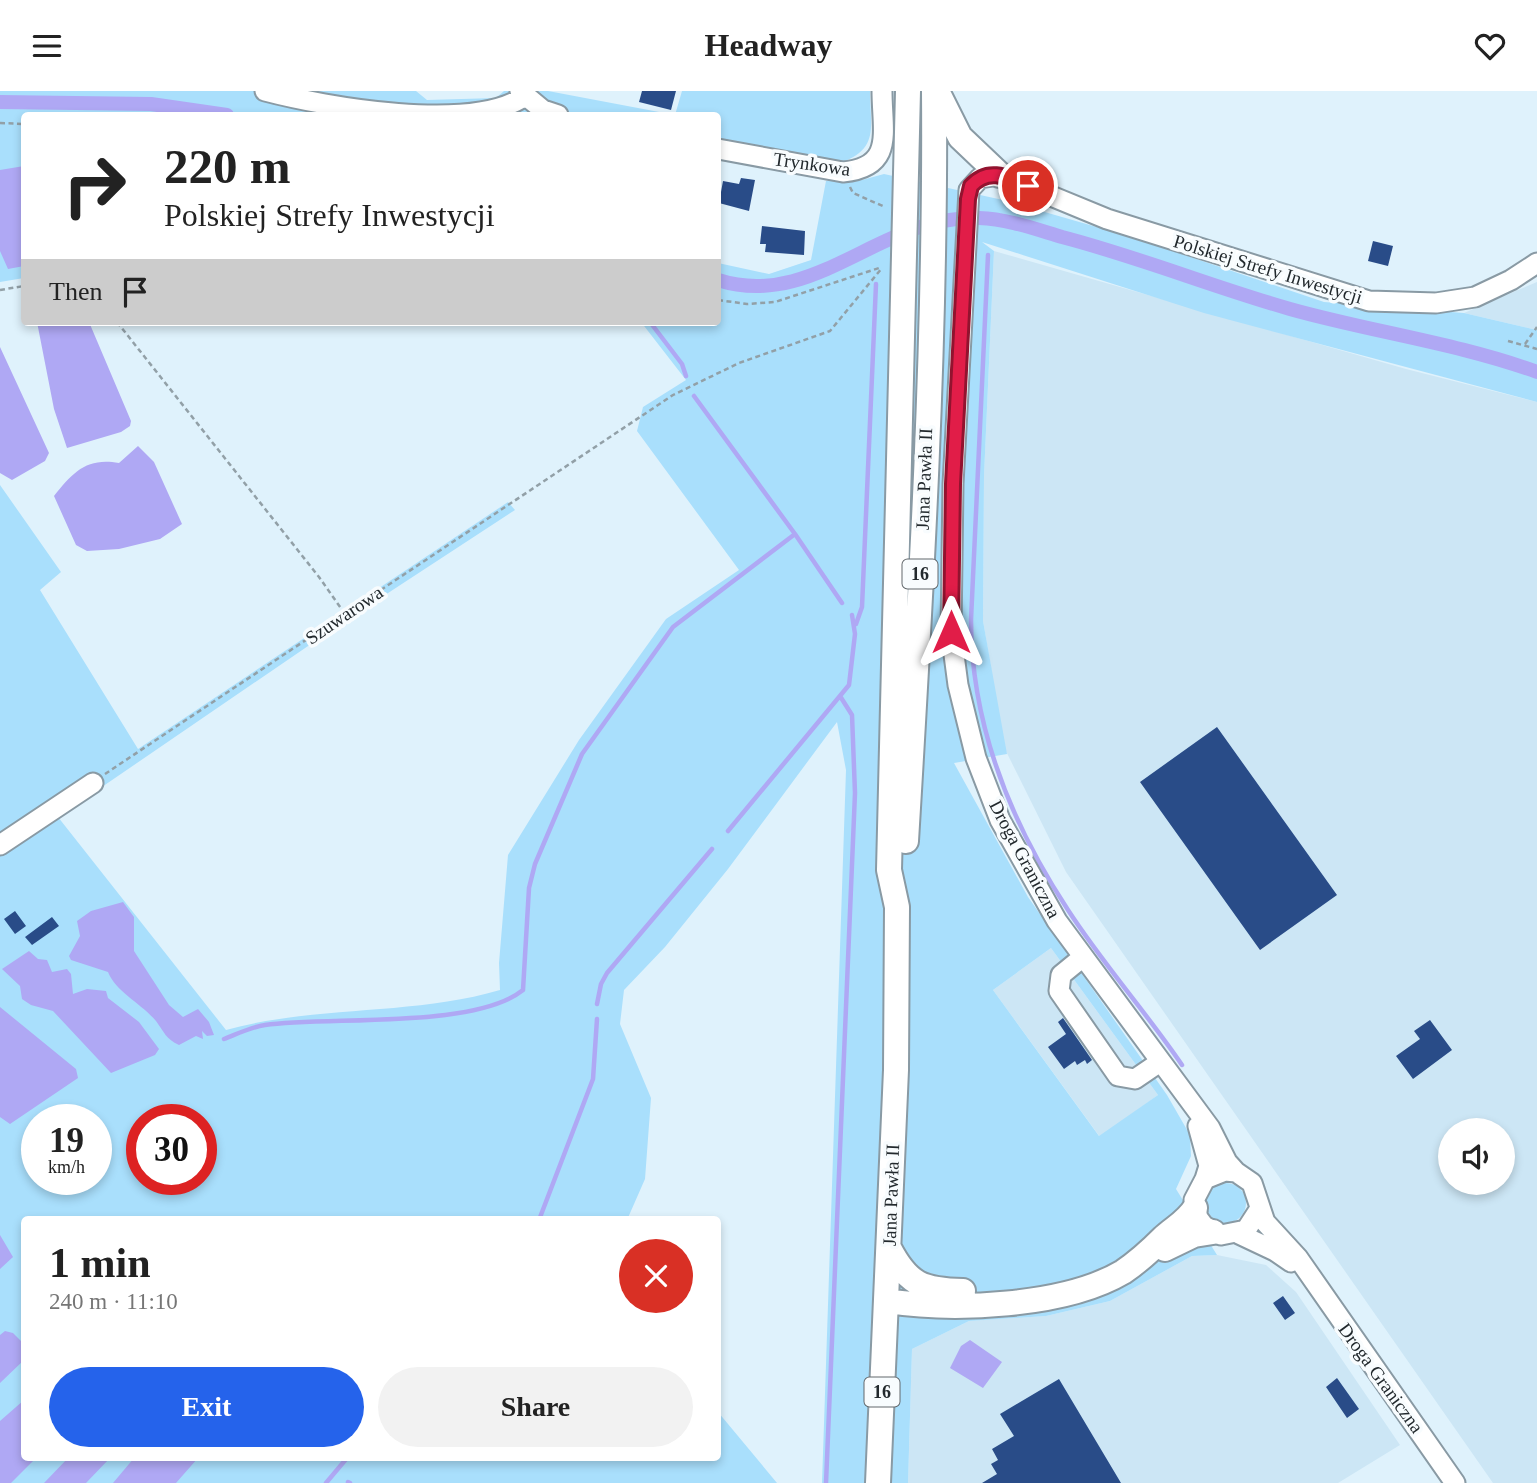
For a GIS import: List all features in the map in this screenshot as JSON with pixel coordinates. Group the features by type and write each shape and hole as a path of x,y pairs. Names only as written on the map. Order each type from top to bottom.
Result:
{"main road":[{"name":"Jana Pawła II","path":"897,907 889,870 908,208 908,91"},
{"name":"Jana Pawła II","path":"878,1483 889,1248 897,907 905,869 933,239 935,91"},
{"path":"935,91 960,137 1000,175"},
{"path":"1139,1261 1185,1221 1195,1208"},
{"path":"887,1301 964,1306 1045,1298 1108,1280 1139,1261 1194,1235 1213,1232"},
{"path":"889,1248 901,1269 915,1283 931,1288 1019,1300"}],"street":[{"path":"265,91 372,112"},
{"name":"Trynkowa","path":"721,150 843,172 862,170 877,159 882,136 882,91"},
{"path":"460,112 489,111 512,105 523,93 549,112"},
{"name":"Droga Graniczna","path":"1000,175 987,176 974,182 968,199 951,571 951,632 958,685 976,758 1000,820 1057,921 1191,1105 1236,1172"},
{"name":"Polskiej Strefy Inwestycji","path":"1000,175 1136,229 1369,301 1436,303 1475,297 1511,280 1537,263"},
{"path":"0,845 93,783"},
{"path":"1083,957 1061,975 1059,991 1118,1076 1135,1079 1160,1062"},
{"name":"Droga Graniczna","path":"1191,1105 1206,1149 1209,1166 1205,1179"},
{"path":"1236,1172 1245,1176 1257,1191 1259,1210 1252,1224 1239,1234 1213,1232 1204,1226 1195,1208 1196,1192 1205,1179 1214,1173 1236,1172"},
{"name":"Droga Graniczna","path":"1259,1210 1265,1222 1297,1258 1455,1483"},
{"name":"Droga Graniczna","path":"1239,1234 1275,1251 1306,1273"}],"path":[{"path":"0,123 21,124"},
{"path":"843,172 853,193 879,208"},
{"name":"Szuwarowa","path":"93,783 689,386 739,363 830,331 882,268 775,302 747,304 721,300"},
{"path":"0,290 21,286"},
{"path":"120,326 319,577 345,614"},
{"path":"1524,345 1537,327"},
{"path":"1507,341 1537,349"}],"shaded area":[{"path":"0,91 416,91 427,100 496,98 504,91 548,91 659,112 21,112 21,278 0,282"},
{"path":"682,91 870,91 871,126 867,144 862,151 840,163 721,143 721,112 676,112"},
{"path":"21,166 21,267 8,269 0,251 0,170"},
{"path":"884,174 1003,200 1128,236 1324,302 1464,313 1537,330 1537,402 1204,313 982,242 994,251 984,476 983,621 1007,754 954,763 1028,897 1167,1095 1190,1135 1191,1156 1176,1189 1217,1255 1192,1256 1110,1301 1046,1316 969,1321 912,1349 908,1483 822,1483 846,770 837,722 728,869 665,947 624,990 620,1024 651,1098 645,1179 629,1216 21,1216 21,1461 721,1461 721,1416 777,1483 0,1483 0,485 61,572 40,590 138,749 508,502 515,510 330,631 58,817 226,1030 294,1017 432,1004 500,990 499,963 508,855 579,740 666,619 739,570 637,431 643,407 686,380 644,326 721,326 721,264 769,274 811,260 826,181 862,180","holes":["1051,948 1158,1095 1099,1136 993,990"]},
{"path":"994,251 1406,369 1537,402 1537,1483 1493,1483 1066,872 991,721 991,667 983,621 984,476"},
{"path":"1537,282 1537,330 1464,313 1518,290"},
{"path":"38,326 91,326 131,421 130,426 121,432 67,448 54,409"},
{"path":"0,347 49,453 45,461 12,480 0,473"},
{"path":"138,446 154,462 182,524 160,539 119,549 87,551 76,545 54,496 74,473 82,468 98,462 119,463"},
{"path":"123,902 134,917 134,951 169,1005 183,1017 198,1009 209,1022 214,1035 207,1036 202,1031 203,1039 196,1036 179,1045 175,1043 150,1015 117,986 108,972 71,960 69,956 80,936 77,921 91,911"},
{"path":"1051,948 1158,1095 1100,1137 993,990"},
{"path":"29,951 38,959 47,960 52,972 67,969 71,974 73,994 87,989 106,991 108,998 139,1022 159,1049 155,1055 111,1073 53,1011 31,1005 22,999 20,986 2,969"},
{"path":"0,1007 76,1069 78,1078 40,1104 21,1104 21,1117 10,1124 0,1117"},
{"path":"1226,1183 1234,1184 1240,1189 1245,1195 1245,1211 1240,1217 1234,1222 1226,1223 1218,1222 1212,1217 1207,1211 1206,1203 1207,1195 1212,1189 1218,1184"},
{"path":"0,1235 13,1257 0,1269"},
{"path":"1217,1255 1266,1265 1296,1292 1400,1445 1338,1483 908,1483 912,1349 969,1321 1046,1316 1110,1301 1192,1256"},
{"path":"5,1331 13,1333 21,1341 21,1363 0,1383 0,1335"},
{"path":"970,1340 1002,1362 983,1388 950,1368 961,1346"},
{"path":"21,1403 21,1461 33,1461 11,1483 0,1483 0,1421"},
{"path":"65,1461 107,1461 86,1483 44,1483"},
{"path":"131,1461 195,1461 176,1483 113,1483"}],"building":[{"path":"642,91 676,91 671,110 639,102"},
{"path":"741,178 755,180 749,211 721,204 723,181 739,184"},
{"path":"762,226 805,231 804,255 765,252 766,244 760,244"},
{"path":"1373,241 1393,246 1388,266 1368,261"},
{"path":"1217,727 1337,895 1260,950 1140,782"},
{"path":"15,911 26,926 15,934 4,919"},
{"path":"52,917 59,926 32,945 25,937"},
{"path":"1063,1018 1092,1060 1087,1064 1085,1060 1077,1065 1075,1061 1064,1069 1048,1047 1066,1034 1058,1022"},
{"path":"1430,1020 1452,1050 1413,1079 1396,1056 1420,1039 1414,1031"},
{"path":"1283,1296 1295,1313 1285,1320 1273,1303"},
{"path":"1337,1378 1359,1409 1347,1418 1326,1387"},
{"path":"1059,1379 1121,1483 982,1483 997,1474 991,1464 998,1460 992,1449 1014,1436 1000,1414"}],"waterway":[{"path":"0,102 151,104 206,112"},
{"path":"721,281 753,286 786,283 817,273 911,230 944,221 979,218 1000,220 1091,245 1290,309 1445,345 1537,372"},
{"path":"988,255 971,620 978,697 987,735 1012,807 1047,877 1081,930 1182,1065"},
{"path":"856,624 862,607 876,284"},
{"path":"653,326 682,364 686,376"},
{"path":"224,1039 265,1025 400,1019 471,1011 501,1002 523,990 529,888 535,864 582,754 673,627 795,534 694,396"},
{"path":"795,534 842,603"},
{"path":"728,831 849,685 855,634 852,615"},
{"path":"826,1483 855,793 852,715 840,696"},
{"path":"597,1004 601,984 607,973 712,849"},
{"path":"541,1216 593,1079 597,1019"},
{"path":"326,1483 344,1461"}],"route":[{"path":"951,632 953,484 968,199 974,182 987,176 1000,175 1028,186"}]}
